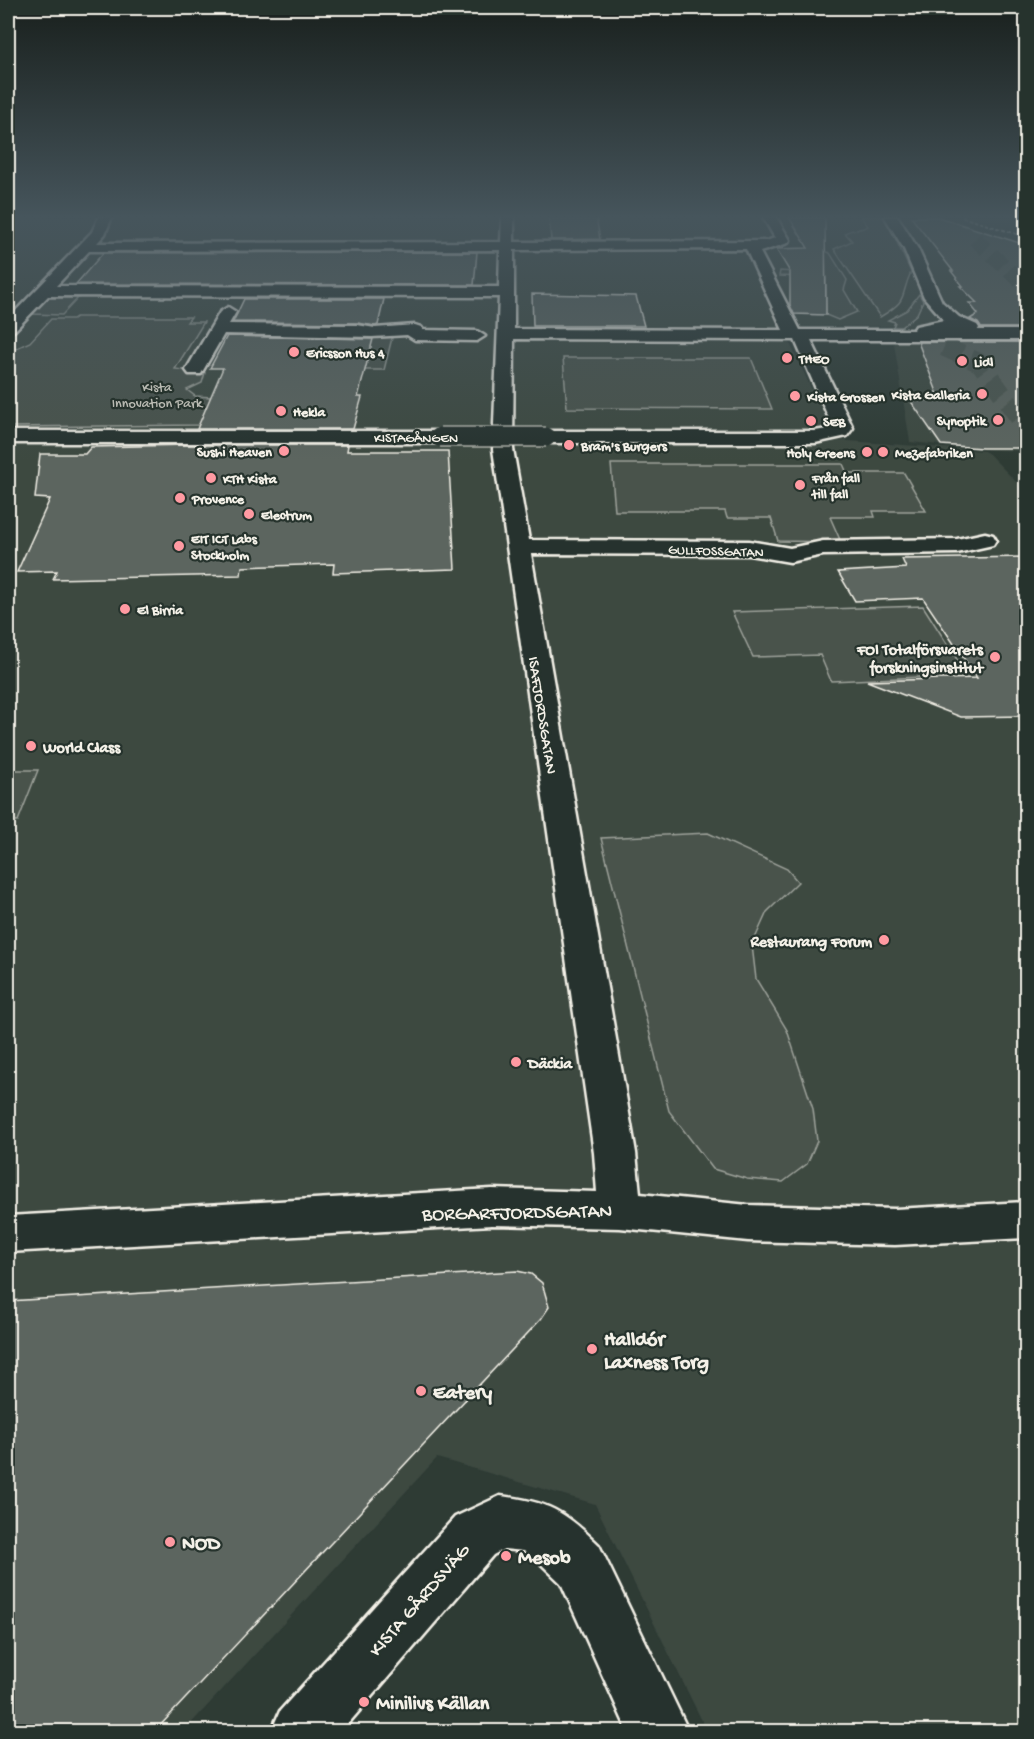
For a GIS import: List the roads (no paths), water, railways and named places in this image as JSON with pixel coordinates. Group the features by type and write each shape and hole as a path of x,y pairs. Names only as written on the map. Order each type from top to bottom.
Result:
{"street":[{"path":"8,328 36,298"},
{"name":"ISAFJORDSGATAN","path":"503,298 486,332 615,1153 620,1210"},
{"path":"778,298 798,335"},
{"path":"932,298 934,304 950,319 969,328 940,326 924,328 931,316 934,304"},
{"path":"195,370 234,301"},
{"path":"219,329 375,332 415,330 415,335 486,332 1026,335"},
{"name":"KISTAGÅNGEN","path":"8,437 825,436 840,432 843,428 798,335"},
{"name":"GULLFOSSGATAN","path":"518,547 749,548 790,555 823,548 957,546 986,540"},
{"name":"BORGARFJORDSGATAN","path":"8,1234 492,1208 620,1210 748,1223 896,1227 1026,1220"},
{"name":"KISTA GÅRDSVÄG","path":"301,1731 474,1536 500,1522 532,1526 556,1541 580,1564 659,1731"}],"tunnel":[{"path":"944,347 980,363 1026,427"}],"place":[{"name":"Ericsson Hus 4","path":"294,352"},
{"name":"THEO","path":"787,358"},
{"name":"Lidl","path":"962,361"},
{"name":"Kista Galleria","path":"982,394"},
{"name":"Kista Grossen","path":"795,396"},
{"name":"Hekla","path":"281,411"},
{"name":"Synoptik","path":"998,420"},
{"name":"SEB","path":"811,421"},
{"name":"Bram's Burgers","path":"569,445"},
{"name":"Sushi Heaven","path":"284,451"},
{"name":"Holy Greens","path":"867,452"},
{"name":"Mezefabriken","path":"883,452"},
{"name":"KTH Kista","path":"211,478"},
{"name":"Från fall till fall","path":"800,485"},
{"name":"Provence","path":"180,498"},
{"name":"Electrum","path":"249,514"},
{"name":"EIT ICT Labs Stockholm","path":"179,546"},
{"name":"El Birria","path":"125,609"},
{"name":"FOI Totalförsvarets forskningsinstitut","path":"995,657"},
{"name":"World Class","path":"31,746"},
{"name":"Restaurang Forum","path":"884,940"},
{"name":"Däckia","path":"516,1062"},
{"name":"Halldór Laxness Torg","path":"592,1349"},
{"name":"Eatery","path":"421,1391"},
{"name":"NOD","path":"170,1542"},
{"name":"Mesob","path":"506,1556"},
{"name":"Minilivs Källan","path":"364,1702"}],"park label":[{"name":"Kista Innovation Park","path":"157,394"}]}
